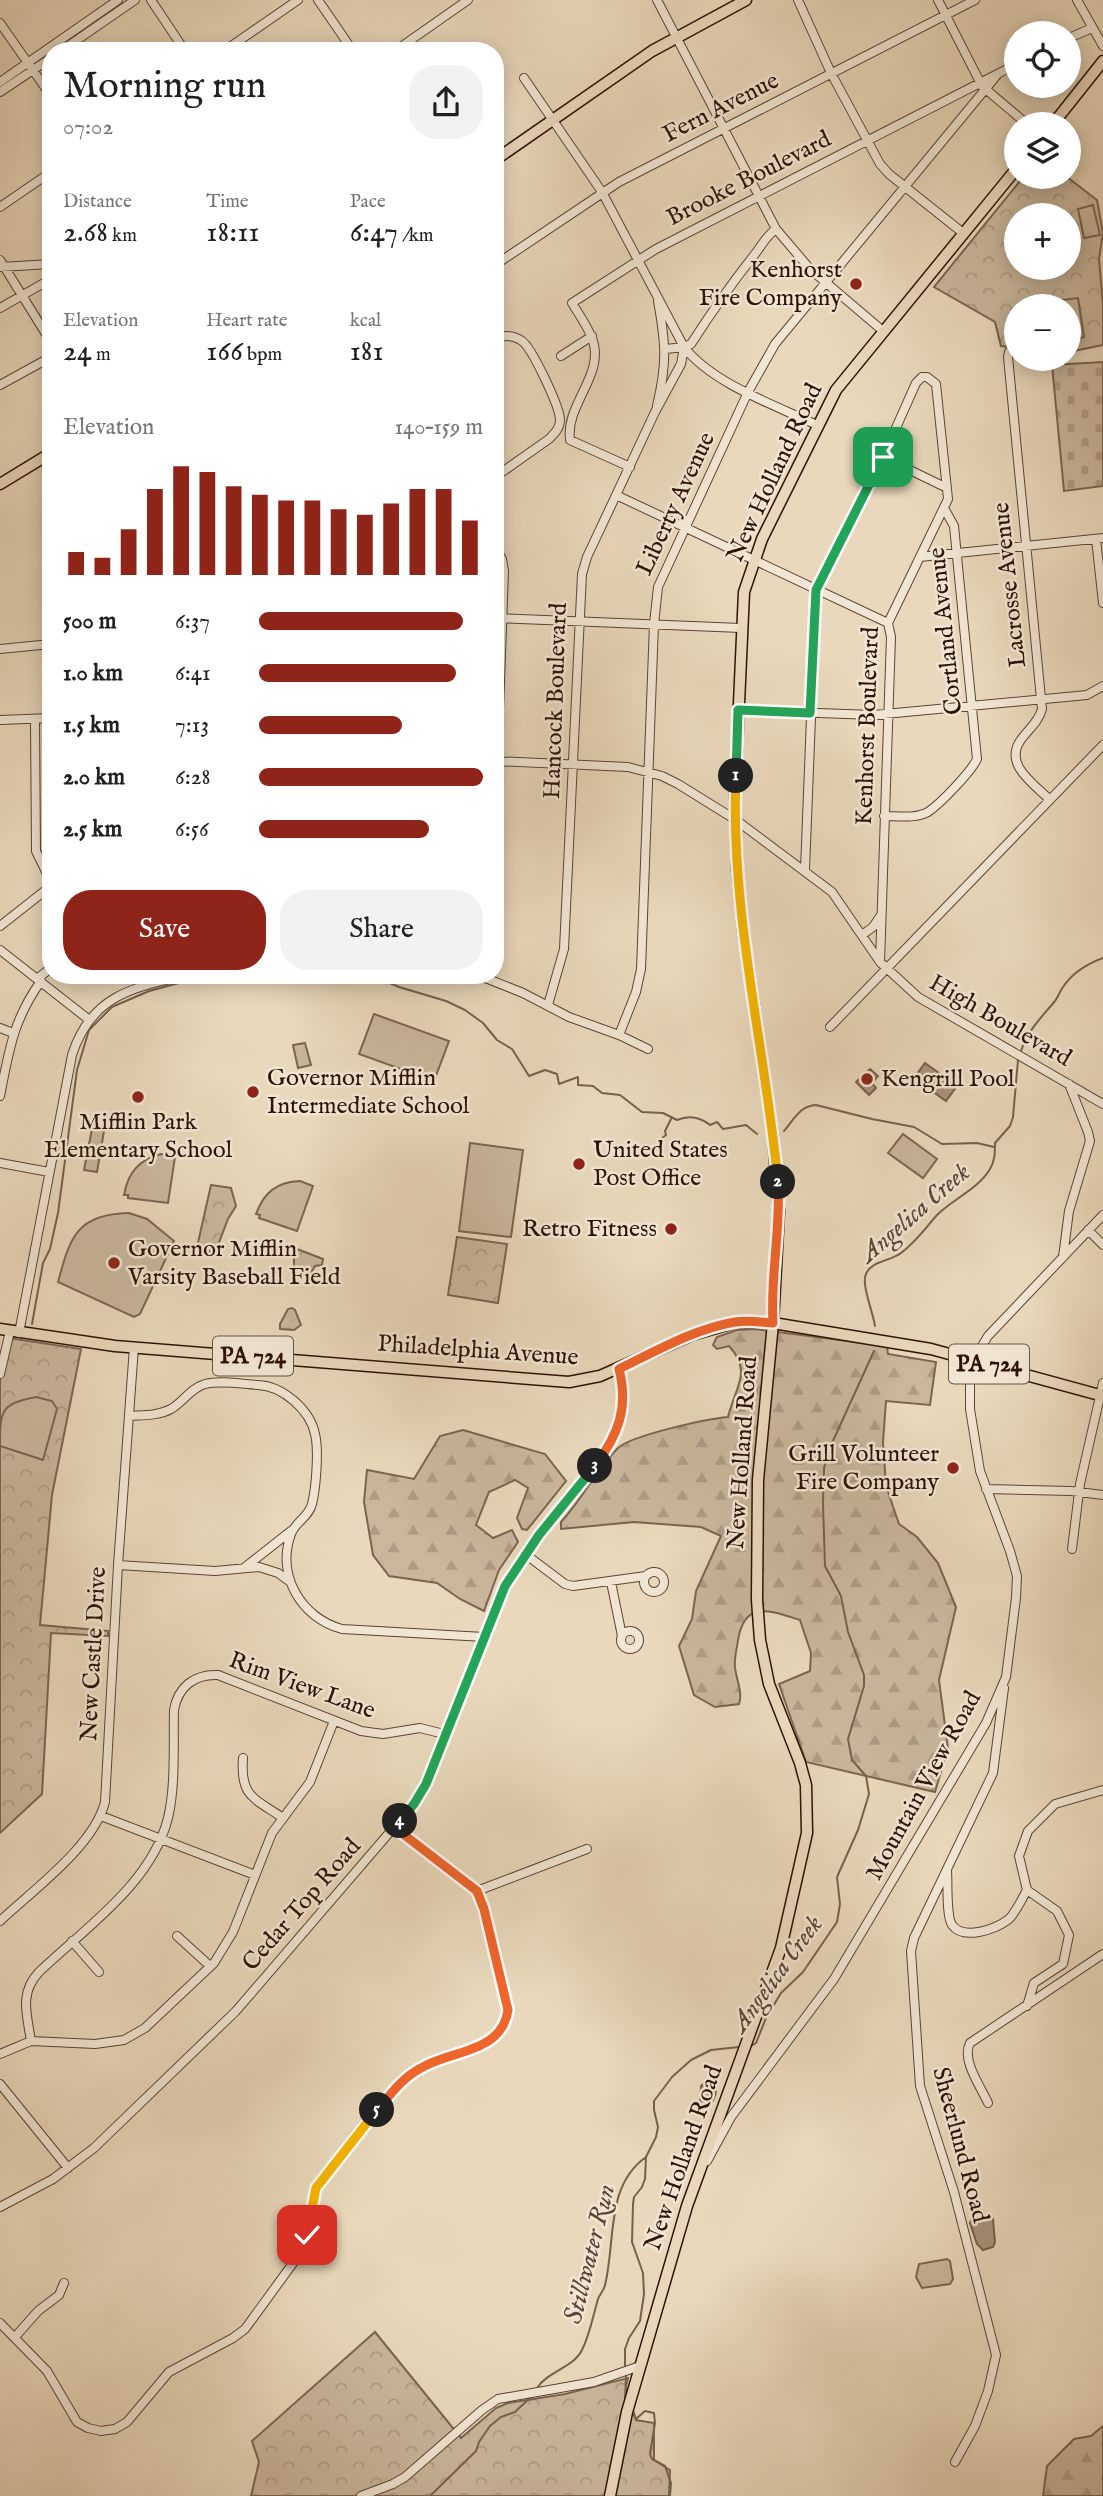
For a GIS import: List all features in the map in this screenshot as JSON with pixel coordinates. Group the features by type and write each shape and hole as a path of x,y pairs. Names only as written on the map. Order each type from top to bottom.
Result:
{"main road":[{"path":"504,154 676,36 746,0"},
{"path":"1063,112 1103,61"},
{"name":"New Holland Road","path":"610,2496 628,2406 699,2168 785,1934 804,1855 808,1823 803,1774 769,1684 762,1657 758,1621 758,1480 773,1323 778,1186 772,1125 741,922 736,820 744,592 753,559 836,390 1004,184"},
{"path":"0,484 42,458"},
{"name":"Philadelphia Avenue","path":"10,1331 134,1348 558,1381 594,1378 715,1327 737,1322 773,1323 931,1349 1102,1396"}],"street":[{"path":"62,42 118,0"},
{"path":"74,42 135,0"},
{"path":"151,0 180,42"},
{"path":"238,42 298,0"},
{"path":"318,0 347,42"},
{"path":"408,42 468,0"},
{"path":"657,0 758,197 772,232 883,331"},
{"path":"797,0 831,73 886,171 963,233"},
{"path":"937,0 983,86 1013,112"},
{"name":"Fern Avenue","path":"504,257 603,192 975,0"},
{"path":"1077,0 1103,46"},
{"path":"0,23 42,83"},
{"path":"1081,33 1092,28"},
{"path":"0,92 42,57"},
{"path":"0,82 42,61"},
{"name":"Brooke Boulevard","path":"592,336 572,303 638,260 867,141 983,86 1004,71"},
{"path":"524,78 603,192 691,356 726,382 817,425"},
{"name":"Liberty Avenue","path":"619,1035 639,979 657,590 748,393 775,344 906,186 983,86"},
{"path":"0,207 42,178"},
{"path":"666,349 691,344 725,292 772,232"},
{"path":"1,265 42,264"},
{"path":"1,265 42,327"},
{"path":"0,308 42,284"},
{"name":"Hancock Boulevard","path":"655,412 665,368 666,349 657,297"},
{"path":"504,337 511,336 521,340 528,347 558,407 560,421 552,437 504,471"},
{"path":"561,356 592,336 594,361 572,415 570,440 630,467"},
{"name":"Hancock Boulevard","path":"548,1005 564,949 579,586 584,565 655,412 681,364 684,347"},
{"path":"0,385 42,361"},
{"name":"Lacrosse Avenue","path":"1009,371 1024,546 1041,698 1040,715 1017,744 1015,755 1022,773 1051,800"},
{"name":"Cortland Avenue","path":"883,457 916,383 920,378 934,380 937,387 948,499 944,508 954,526 978,752 970,771 927,812 909,817 884,816"},
{"path":"804,870 816,590 883,457 947,488"},
{"path":"617,495 888,623"},
{"name":"Kenhorst Boulevard","path":"880,962 891,637 888,623 944,508"},
{"path":"920,557 1100,538 1103,603"},
{"path":"504,618 741,628"},
{"path":"0,649 42,645"},
{"path":"738,710 888,715 1077,695 1095,692 1103,686"},
{"path":"35,719 36,851 42,864"},
{"path":"0,720 42,719"},
{"path":"830,1027 1103,746"},
{"name":"High Boulevard","path":"504,761 611,765 648,772 678,784 736,820 832,892 880,962 913,993 1100,1102"},
{"path":"0,926 42,891"},
{"path":"862,935 873,927 881,915"},
{"path":"0,950 40,979 13,1033 0,1096"},
{"path":"46,984 88,1019"},
{"path":"0,1374 49,1172 72,1055 88,1019 123,992 147,984"},
{"path":"499,984 569,1017 648,1049"},
{"path":"0,1028 13,1033"},
{"path":"1063,1256 1069,1211 1090,1147 1088,1132 1069,1084"},
{"path":"1082,1116 1086,1104 1100,1102"},
{"path":"0,1163 49,1172"},
{"name":"Mountain View Road","path":"699,2168 716,2147 732,2117 827,1989 980,1733 1006,1676 1017,1576 986,1489 971,1424 970,1382 974,1359 988,1336 1103,1215"},
{"path":"1088,1230 1103,1245"},
{"name":"New Castle Drive","path":"0,1921 83,1843 101,1816 106,1797 118,1565 134,1348"},
{"name":"Cedar Top Road","path":"0,2207 53,2179 94,2148 236,2011 423,1790 505,1586 525,1554 579,1487 616,1434 623,1398 619,1369"},
{"path":"1072,1549 1079,1492 1103,1383"},
{"path":"129,1416 165,1412 197,1388 208,1384 262,1385 284,1392 311,1424 316,1443 313,1502 308,1513 292,1531 244,1568"},
{"path":"986,1489 1103,1495"},
{"path":"292,1531 286,1561 289,1581 309,1612 330,1626 348,1630 484,1637"},
{"path":"525,1554 565,1584 580,1586 646,1576"},
{"path":"118,1565 201,1571 259,1567 270,1569 289,1581"},
{"path":"611,1582 622,1636"},
{"name":"Rim View Lane","path":"30,2041 25,2006 28,1986 38,1972 131,1887 161,1839 170,1803 174,1710 186,1685 203,1676 222,1676 361,1731 375,1734 415,1728 444,1734"},
{"name":"Sheerlund Road","path":"955,2462 971,2435 983,2405 996,2355 954,2192 918,2076 911,1951 914,1938 993,1773 1006,1676"},
{"path":"0,2054 30,2041 95,2044 124,2040 145,2028 211,1966 230,1938 267,1844 310,1783 334,1721"},
{"path":"243,1758 243,1779 249,1796 283,1818"},
{"path":"1027,2006 1034,1983 1063,1964 1069,1935 1057,1911 1027,1890 1019,1856 1028,1831 1055,1804 1103,1790"},
{"path":"101,1816 255,1875"},
{"path":"0,2323 51,2376 77,2422 101,2431 115,2429 127,2422 164,2376 245,2329 304,2248 318,2183 402,2080 429,2064 487,2043 496,2037 504,2026 508,2003 477,1891 394,1827"},
{"path":"477,1891 587,1849"},
{"path":"947,1869 950,1895 948,1916 953,1926 961,1932 974,1933 1009,1918 1027,1890"},
{"path":"177,1936 211,1966"},
{"path":"72,1941 99,1972"},
{"path":"988,2103 967,2059 970,2043 1103,1954"},
{"path":"0,2084 68,2168"},
{"path":"15,2337 38,2311 59,2295 64,2283"},
{"path":"361,2496 405,2477 498,2399 594,2382 640,2366"}],"green space":[{"path":"1081,188 1097,200 1103,233 1099,259 1103,345 1081,350 1081,294 1004,294 1004,346 1001,346 995,322 934,287 1014,189"},
{"path":"1093,205 1100,235 1084,238 1081,208"},
{"path":"1103,362 1103,486 1064,491 1053,371 1081,371 1081,363"},
{"path":"374,1014 449,1041 434,1081 359,1054"},
{"path":"305,1043 311,1065 298,1068 293,1045"},
{"path":"92,1129 104,1131 97,1172 84,1170"},
{"path":"903,1134 937,1159 923,1178 888,1153"},
{"path":"470,1143 523,1150 511,1237 459,1231"},
{"path":"161,1154 175,1157 168,1203 128,1198 128,1195 124,1195 128,1180 136,1168"},
{"path":"300,1181 313,1186 297,1231 259,1218 260,1215 256,1214 267,1194 285,1183"},
{"path":"211,1185 231,1188 236,1206 215,1253 197,1247"},
{"name":"Governor Mifflin Varsity Baseball Field","path":"129,1213 147,1219 174,1241 140,1314 134,1317 58,1282 67,1253 78,1231 97,1218"},
{"path":"457,1237 507,1244 498,1303 448,1295"},
{"path":"297,1249 323,1259 322,1265 315,1266 311,1273 294,1267"},
{"path":"292,1308 301,1325 294,1330 280,1329 288,1309"},
{"path":"755,1329 887,1346 888,1354 936,1362 930,1405 886,1401 883,1442 886,1486 899,1524 917,1537 938,1563 956,1607 939,1680 948,1748 935,1792 806,1762 779,1684 810,1671 811,1653 800,1620 761,1611 747,1618 741,1627 735,1660 739,1704 715,1707 694,1695 679,1646 692,1619 696,1591 721,1536 701,1527 634,1522 561,1529 561,1522 618,1448 653,1433 728,1417 740,1380 740,1364 729,1346 717,1349 713,1345 717,1337 737,1330"},
{"path":"9,1338 81,1349 52,1495 40,1625 108,1631 108,1636 51,1633 42,1794 0,1833 0,1374"},
{"path":"36,1397 52,1401 57,1409 43,1460 0,1446 4,1411 15,1403"},
{"path":"463,1430 545,1454 566,1481 527,1530 522,1529 517,1518 528,1488 515,1480 489,1492 476,1525 493,1538 512,1530 518,1542 499,1570 484,1611 437,1583 389,1576 373,1555 364,1502 367,1470 414,1479 440,1436"},
{"path":"947,2259 950,2261 953,2279 950,2284 922,2288 916,2277 919,2264"},
{"path":"375,2332 461,2438 496,2408 508,2403 565,2394 628,2378 626,2387 636,2420 654,2423 654,2460 670,2470 669,2496 251,2496 259,2462 252,2441"},
{"path":"1103,2426 1103,2496 1043,2496 1047,2466 1074,2439 1091,2436"}],"shaded area":[{"path":"925,1063 957,1086 946,1101 914,1078"},
{"name":"Kengrill Pool","path":"870,1069 878,1076 872,1083 876,1088 869,1095 856,1082"},
{"path":"713,2079 716,2083 715,2095 710,2104 703,2108 700,2104 701,2086"},
{"path":"988,2215 993,2219 995,2242 993,2247 983,2250 977,2244 970,2223 971,2220"}],"waterway":[{"name":"Angelica Creek","path":"1021,1051 1031,1030 1071,977 1103,958"},
{"path":"32,1324 43,1263 50,1249 58,1213 77,1070 89,1030 112,1007 149,991 175,984"},
{"path":"392,984 446,1001 465,1010 483,1023 497,1040 512,1049 529,1076 545,1070 557,1074 559,1084 578,1077 578,1085 593,1086 602,1093 620,1095 642,1112 663,1113 677,1120 694,1118 710,1125 717,1122 723,1129 746,1125 757,1134"},
{"name":"Angelica Creek","path":"875,1326 866,1291 866,1274 872,1266 897,1256 906,1249 938,1214 973,1188 990,1169 995,1143 1010,1126 1013,1117 1018,1060"},
{"path":"784,1131 801,1111 816,1105 914,1127 942,1144 977,1143 994,1147"},
{"path":"656,1150 666,1135 665,1131 671,1119"},
{"name":"Angelica Creek","path":"751,2046 756,2043 766,2018 781,1993 803,1972 837,1922 840,1904 837,1877 858,1830 869,1794 866,1776 852,1760 848,1739 864,1686 864,1675 848,1632 841,1596 825,1566 823,1504 824,1468 832,1443 874,1351"},
{"name":"Angelica Creek","path":"625,2368 625,2349 640,2321 644,2294 643,2273 632,2242 633,2204 634,2197 645,2179 646,2157 656,2137 658,2127 654,2101 672,2077 691,2060 711,2050 739,2047"},
{"name":"Stillwater Run","path":"537,2388 547,2377 573,2361 582,2350 605,2285 618,2199 633,2169 646,2157"},
{"name":"Angelica Creek","path":"625,2400 626,2376"},
{"name":"Stillwater Run","path":"430,2496 476,2451 490,2426 501,2417 515,2412 531,2397"},
{"name":"Angelica Creek","path":"632,2411 636,2419 645,2411 654,2413 650,2454 652,2459 665,2466 671,2483 670,2496"}],"place":[{"name":"Kenhorst Fire Company","path":"856,284"},
{"name":"Kengrill Pool","path":"867,1079"},
{"name":"Governor Mifflin Intermediate School","path":"253,1092"},
{"name":"Mifflin Park Elementary School","path":"138,1097"},
{"name":"United States Post Office","path":"579,1164"},
{"name":"Retro Fitness","path":"671,1229"},
{"name":"Governor Mifflin Varsity Baseball Field","path":"114,1263"},
{"name":"Grill Volunteer Fire Company","path":"953,1468"}],"route":[{"path":"307,2235 318,2183 402,2080 429,2064 487,2043 496,2037 506,2022 508,2003 477,1891 394,1827 414,1804 426,1784 505,1586 539,1535 579,1487 616,1434 623,1398 619,1369 679,1340 715,1327 737,1322 773,1323 778,1186 772,1125 739,901 735,793 738,710 810,713 816,590 883,457"}]}
